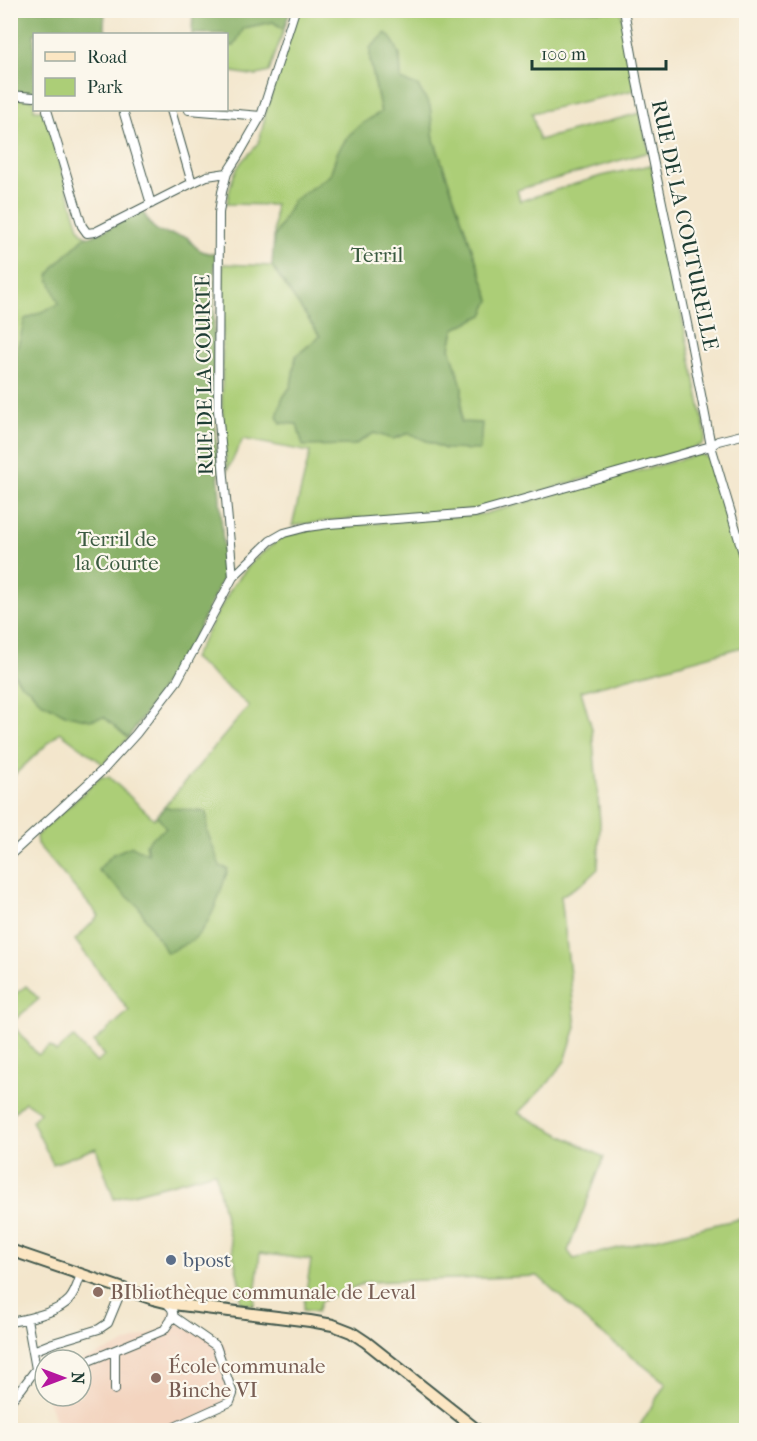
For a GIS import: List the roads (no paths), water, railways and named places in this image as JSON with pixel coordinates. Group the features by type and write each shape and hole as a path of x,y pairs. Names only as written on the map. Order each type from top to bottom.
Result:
{"street":[{"name":"RUE DE LA COURTE","path":"232,577 218,410 219,213 227,173 261,116 295,10"},
{"name":"RUE DE LA COUTURELLE","path":"624,10 711,446 747,563"},
{"path":"10,95 33,97"},
{"path":"47,111 84,231 90,234 207,176 227,173"},
{"path":"123,111 151,204"},
{"path":"171,111 192,183"},
{"path":"201,111 261,116"},
{"path":"10,855 104,769 136,734 177,681 232,577 270,541 284,533 329,524 475,513 747,434"},
{"path":"10,1250 166,1302 333,1325 351,1332 366,1342 477,1431"},
{"path":"10,1322 27,1319 61,1307 70,1300 81,1274"},
{"path":"40,1348 99,1329 108,1323 122,1289"},
{"path":"166,1302 174,1317 216,1346 233,1394 230,1402 168,1431"},
{"path":"93,1359 165,1330 173,1313"},
{"path":"27,1319 33,1351"},
{"path":"115,1351 115,1390"},
{"path":"10,1401 33,1373"}],"place":[{"name":"bpost","path":"171,1260"},
{"name":"BIbliothèque communale de Leval","path":"98,1292"},
{"name":"École communale Binche VI","path":"156,1378"}],"park label":[{"name":"Terril","path":"377,255"},
{"name":"Terril de la Courte","path":"117,551"}]}
